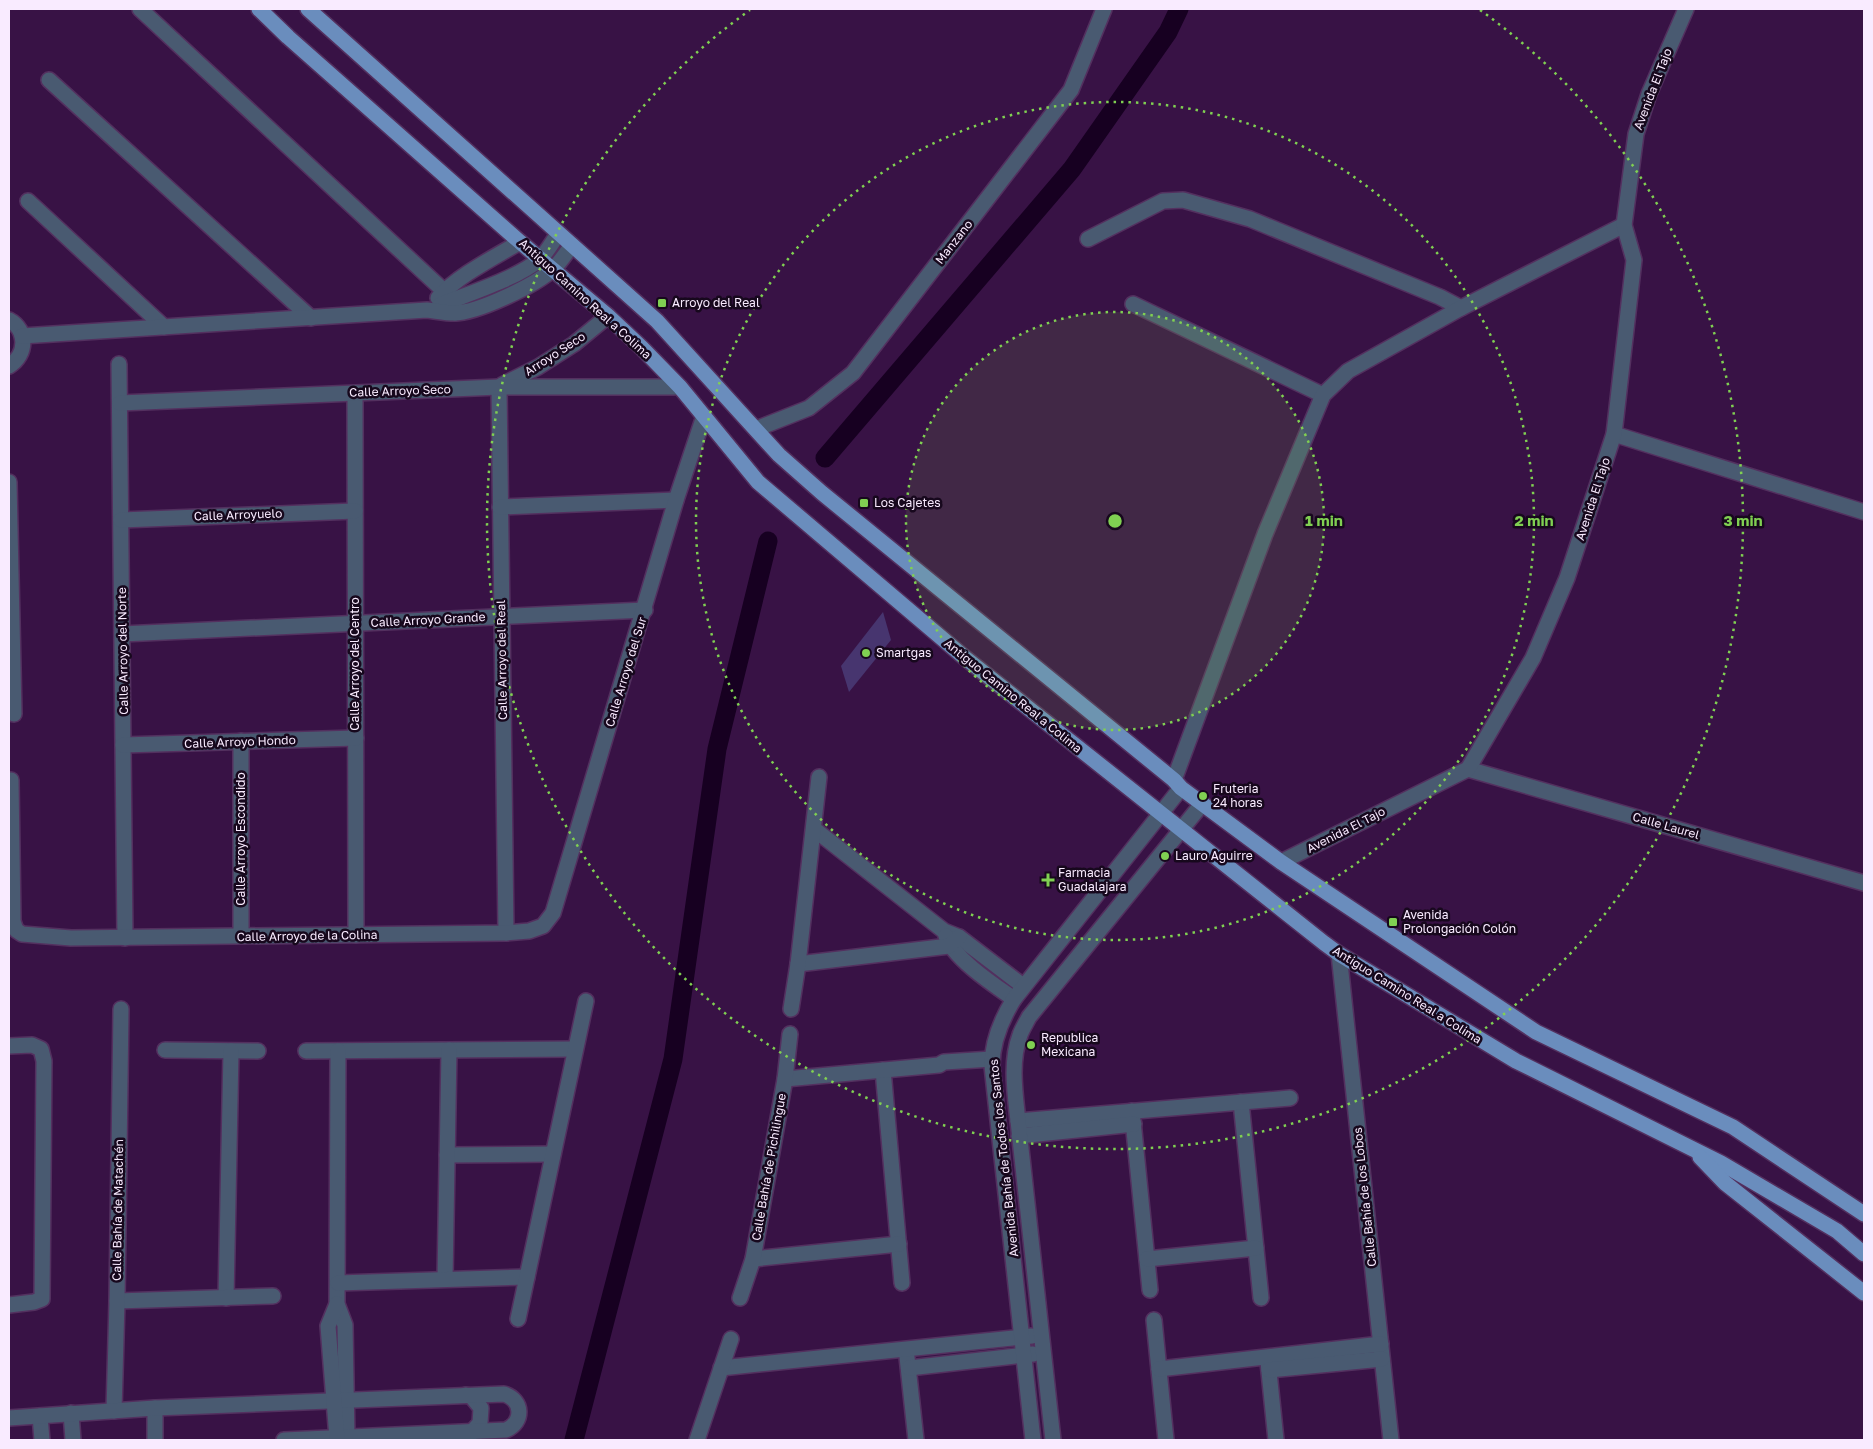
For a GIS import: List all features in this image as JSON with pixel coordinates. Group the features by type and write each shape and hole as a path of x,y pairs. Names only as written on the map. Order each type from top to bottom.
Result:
{"main road":[{"name":"Antiguo Camino Real a Colima","path":"259,9 288,37 520,242 608,316 680,387 758,482 964,658 1339,954 1516,1062 1721,1163 1836,1231 1864,1254"},
{"path":"308,9 657,321 779,455 822,493 1202,804 1281,862 1536,1032 1733,1128 1864,1214"},
{"path":"1692,1149 1724,1183 1864,1293"}],"street":[{"path":"140,9 450,302 478,308 513,293 553,270 572,245"},
{"name":"Manzano","path":"756,429 809,408 853,373 1071,90 1104,9"},
{"name":"Avenida El Tajo","path":"1281,862 1468,769 1533,658 1567,578 1614,434 1634,260 1624,225 1636,134 1649,94 1686,9"},
{"path":"49,80 311,318"},
{"path":"1088,239 1163,201 1183,200 1250,219 1440,297 1461,308"},
{"path":"28,201 164,327"},
{"path":"1133,304 1323,395 1348,371 1461,308 1624,225"},
{"path":"22,336 427,310 504,279 540,259 558,234"},
{"path":"450,302 478,267 520,242"},
{"path":"504,279 513,293"},
{"name":"Arroyo Seco","path":"498,386 538,368 574,344 608,316"},
{"path":"9,320 17,326 22,336 23,348 9,366"},
{"name":"Calle Arroyo del Norte","path":"119,364 125,938"},
{"name":"Calle Arroyo Seco","path":"120,403 498,386 680,387"},
{"name":"Calle Arroyo del Real","path":"498,386 506,933"},
{"name":"Calle Arroyo del Centro","path":"355,393 356,935"},
{"name":"Avenida Bahía de Todos los Santos","path":"1033,1440 992,1063 995,1038 1000,1022 1023,986 1161,813 1178,784 1265,534 1323,395"},
{"name":"Calle Arroyo del Sur","path":"543,926 553,913 676,500 704,416"},
{"path":"1614,434 1864,512"},
{"path":"9,482 14,714"},
{"path":"500,507 676,500"},
{"name":"Calle Arroyuelo","path":"121,520 355,511"},
{"name":"Calle Arroyo Grande","path":"122,634 644,610"},
{"name":"Calle Arroyo Hondo","path":"124,745 356,738"},
{"name":"Calle Arroyo Escondido","path":"241,936 242,742"},
{"name":"Calle Laurel","path":"1468,769 1864,883"},
{"path":"791,1009 798,964 819,777"},
{"name":"Calle Arroyo de la Colina","path":"11,780 13,921 16,930 22,934 71,938 125,938 506,933 529,931 543,926"},
{"name":"Avenida Bahía de Todos los Santos","path":"1053,1440 1043,1335 1018,1128 1014,1075 1020,1034 1030,1018 1202,804"},
{"path":"814,829 944,931 989,981 1014,999"},
{"path":"798,964 954,942 1023,986"},
{"name":"Calle Bahía de los Lobos","path":"1339,954 1391,1440"},
{"path":"518,1318 586,1001"},
{"name":"Calle Bahía de Matachén","path":"114,1411 121,1009"},
{"name":"Calle Bahía de Pichilingue","path":"740,1298 754,1259 790,1034"},
{"path":"9,1046 32,1045 41,1049 44,1062 42,1299 34,1302 9,1305"},
{"path":"306,1050 575,1049"},
{"path":"165,1050 258,1051"},
{"path":"445,1279 449,1050"},
{"path":"226,1298 230,1051"},
{"path":"338,1051 338,1304 328,1326 341,1400 342,1438"},
{"path":"784,1078 939,1065 944,1062 992,1063"},
{"path":"883,1070 902,1283"},
{"path":"1018,1128 1133,1118 1240,1102 1290,1098"},
{"path":"1240,1102 1261,1298"},
{"path":"1133,1118 1150,1290"},
{"path":"447,1155 553,1154"},
{"path":"754,1259 899,1244"},
{"path":"1147,1259 1256,1248"},
{"path":"338,1283 527,1277"},
{"path":"117,1301 274,1296"},
{"path":"1154,1320 1166,1440"},
{"path":"721,1368 1043,1335"},
{"path":"697,1440 731,1339"},
{"path":"907,1350 916,1440"},
{"path":"1159,1369 1268,1363 1382,1351"},
{"path":"909,1368 1045,1353"},
{"path":"1268,1363 1276,1440"},
{"path":"9,1418 155,1408 504,1394 514,1398 520,1412 516,1423 506,1430 284,1440"},
{"path":"466,1395 472,1397 481,1408 480,1423 471,1433"},
{"path":"155,1408 155,1440"},
{"path":"71,1413 73,1440"},
{"path":"40,1416 42,1440"}],"building":[{"name":"Smartgas","path":"883,612 891,640 849,692 841,666"}],"waterway":[{"path":"825,458 1072,169 1168,32 1179,9"},
{"path":"574,1440 673,1059 717,749 768,541"}],"place":[{"name":"Arroyo del Real","path":"662,303"},
{"name":"Los Cajetes","path":"864,503"},
{"name":"Smartgas","path":"866,653"},
{"name":"Fruteria 24 horas","path":"1203,796"},
{"name":"Lauro Aguirre","path":"1165,856"},
{"name":"Farmacia Guadalajara","path":"1048,880"},
{"name":"Avenida Prolongación Colón","path":"1393,922"},
{"name":"Republica Mexicana","path":"1031,1045"}]}
